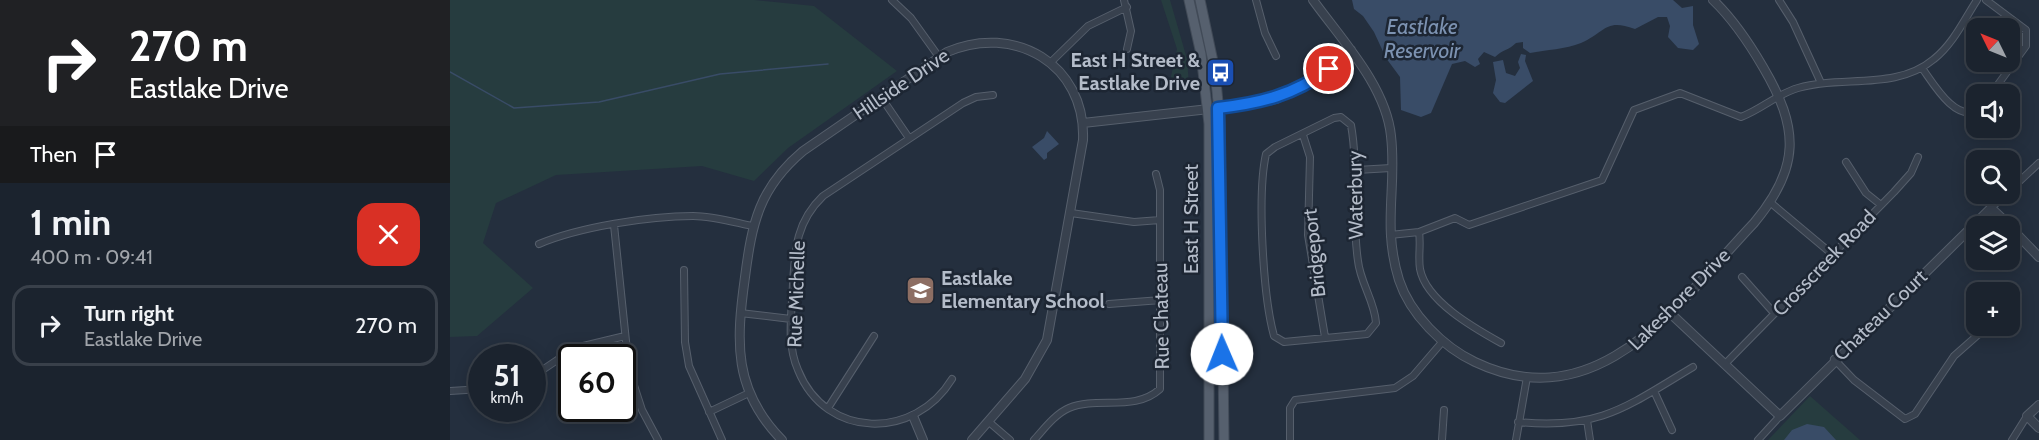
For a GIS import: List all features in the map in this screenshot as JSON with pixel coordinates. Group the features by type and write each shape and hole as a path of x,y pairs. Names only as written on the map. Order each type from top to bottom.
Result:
{"main road":[{"name":"East H Street","path":"1189,0 1201,54 1210,171 1209,440"},
{"name":"East H Street","path":"1200,0 1215,71 1218,108 1224,440"}],"street":[{"path":"893,0 911,18 939,57"},
{"path":"1124,0 1131,31 1127,49"},
{"path":"1256,0 1265,33 1276,56"},
{"name":"Lakeshore Drive","path":"1313,0 1352,50 1370,78 1390,131 1390,235 1401,284 1425,322 1443,341 1478,363 1527,377 1562,376 1607,362 1634,346 1771,203 1789,160 1787,116 1780,95 1749,44 1713,0"},
{"path":"1779,0 1793,22 1821,83"},
{"path":"1390,235 1419,232 1455,218 1469,225 1602,180 1634,110 1680,93 1741,117 1760,110 1780,95 1821,83 1890,79 1922,68 1948,45 1977,0"},
{"path":"1986,0 2026,30 2028,34 2026,46 1999,84"},
{"path":"1050,63 1088,26 1127,7"},
{"name":"Hillside Drive","path":"782,440 766,423 749,393 739,357 740,313 752,226 769,188 788,164 939,57 968,44 994,41 1020,46 1050,63 1062,74 1073,91 1083,123 1083,140 1047,340 1025,379 972,440"},
{"path":"1083,123 1257,103 1288,94 1314,80 1352,50"},
{"path":"1922,68 1935,87 1959,111 1966,113"},
{"name":"Rue Michelle","path":"952,379 935,402 913,417 895,422 870,424 845,418 828,408 810,391 796,368 790,336 795,243 806,216 822,196 963,103 976,97 993,95"},
{"path":"881,97 909,138"},
{"name":"Waterbury","path":"1334,118 1347,120 1351,125 1357,170 1354,231 1356,252 1376,323 1367,334 1284,342 1278,339 1271,326 1263,231 1266,154 1275,147 1334,118"},
{"name":"Bridgeport","path":"1303,135 1311,157 1310,249 1325,337"},
{"name":"Crosscreek Road","path":"1725,364 1911,173 1918,158"},
{"path":"1846,162 1866,193 1881,205"},
{"path":"2020,181 2039,163"},
{"path":"1357,170 1391,168"},
{"name":"Rue Chateau","path":"1034,440 1069,409 1095,404 1120,404 1143,399 1161,389 1160,190 1156,174"},
{"path":"1771,203 1832,254"},
{"name":"Chateau Court","path":"1758,440 1834,359 1995,204"},
{"path":"1991,208 1999,216"},
{"path":"1071,213 1134,222 1160,220"},
{"path":"539,244 561,235 614,225 694,216 752,226"},
{"path":"614,225 634,390 658,440"},
{"path":"1419,232 1419,267 1424,285 1435,297 1469,324 1501,343"},
{"path":"2020,237 2039,257"},
{"path":"684,270 687,358 696,387 722,440"},
{"path":"1742,277 1774,314"},
{"path":"1109,304 1161,300"},
{"path":"1669,312 1779,416"},
{"path":"740,313 791,319"},
{"path":"546,368 575,348 626,336"},
{"path":"828,408 868,350 874,336"},
{"path":"1834,359 1854,380 1901,416 1910,418 1954,356 1977,336"},
{"path":"1290,440 1290,405 1300,399 1395,388 1413,376 1443,341"},
{"path":"1518,422 1569,424 1620,410 1693,367"},
{"path":"1516,440 1527,377"},
{"path":"450,391 468,390"},
{"path":"1654,391 1672,430"},
{"path":"709,412 749,393"},
{"path":"2012,440 2027,416 2039,405"},
{"path":"1442,440 1444,410"},
{"path":"2027,416 2039,428"},
{"path":"913,417 923,440"},
{"path":"1587,420 1590,440"},
{"path":"989,422 1010,440"}],"green space":[{"path":"450,0 754,0 814,6 897,71 788,148 754,181 702,166 556,175 496,203 483,243 533,288 477,336 450,337"},
{"path":"1161,0 1170,0 1187,59 1189,85 1170,81 1177,49"},
{"path":"1810,396 1860,440 1768,440"}],"water":[{"name":"Eastlake Reservoir","path":"1352,0 1673,0 1682,8 1693,6 1693,25 1699,44 1693,50 1678,48 1668,37 1670,26 1667,17 1658,17 1635,29 1611,26 1581,43 1562,48 1530,53 1523,48 1523,42 1516,43 1495,57 1484,52 1478,59 1480,64 1475,67 1465,61 1452,64 1431,113 1421,117 1401,110 1400,77 1386,58 1374,32 1363,16 1354,9"},
{"path":"1521,54 1526,55 1525,61 1533,81 1505,103 1500,102 1493,93 1496,80 1493,62 1503,60 1506,73 1515,76 1520,68 1518,62"},
{"path":"1047,131 1059,144 1047,153 1047,158 1044,160 1032,147 1044,138"},
{"path":"1807,424 1824,427 1836,440 1784,440 1792,430"}],"waterway":[{"path":"450,72 514,108 599,102 720,74 828,64"}],"place":[{"name":"East H Street & Eastlake Drive","path":"1221,72"},
{"name":"Eastlake Elementary School","path":"920,290"}],"route":[{"path":"1222,354 1221,164 1218,108 1276,99 1314,80 1329,69"}]}
